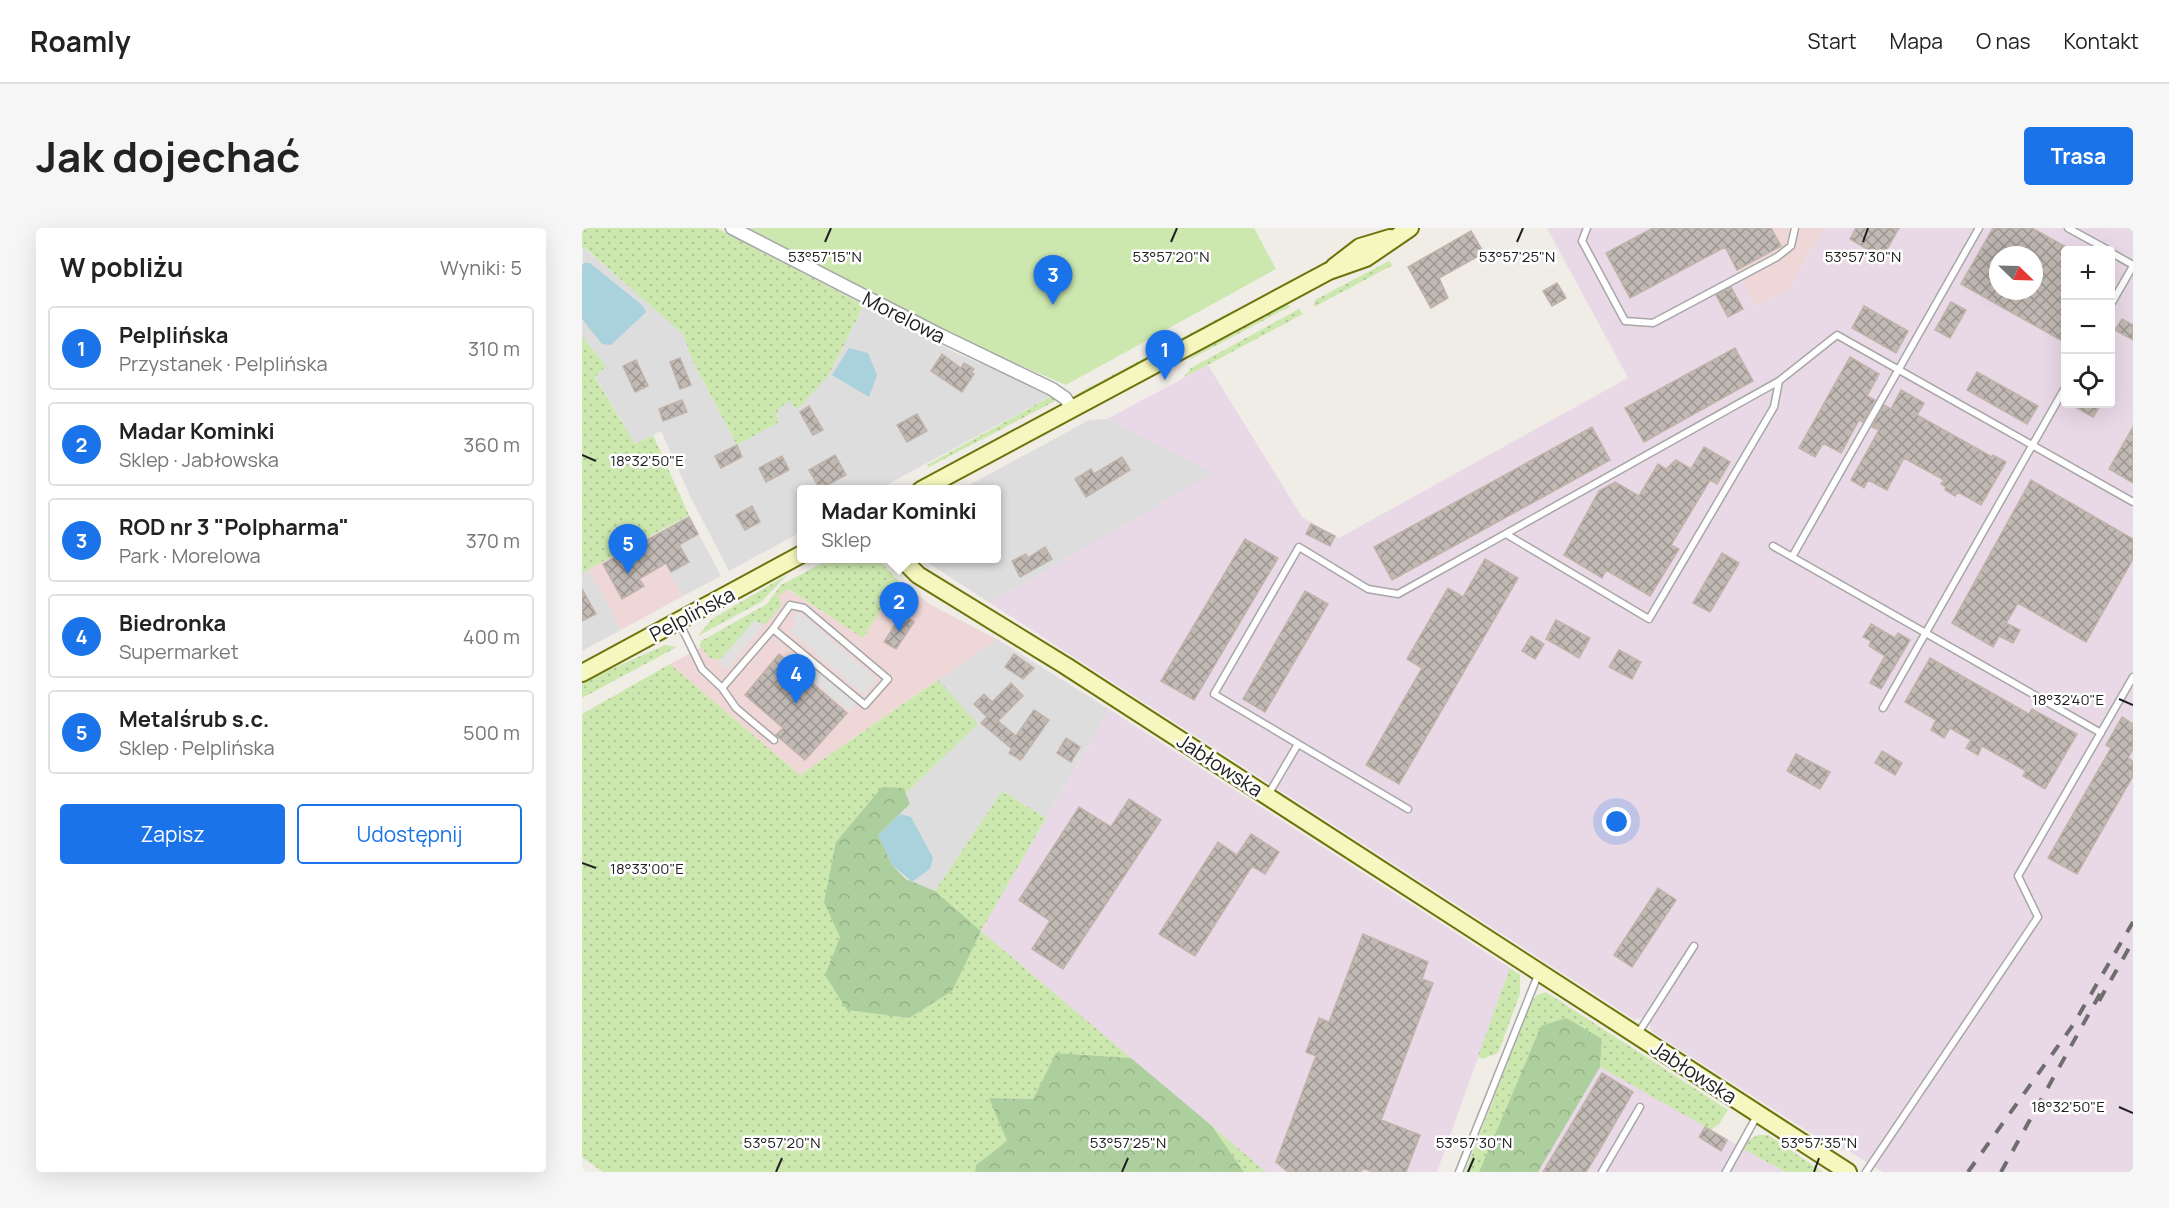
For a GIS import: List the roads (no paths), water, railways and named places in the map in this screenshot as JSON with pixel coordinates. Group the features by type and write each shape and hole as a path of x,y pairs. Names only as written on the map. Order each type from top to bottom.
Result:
{"main road":[{"path":"929,485 1329,272 1360,247 1403,232"},
{"name":"Pelplińska","path":"582,674 797,556"},
{"name":"Jabłowska","path":"906,563 918,575 1018,635 1848,1172"}],"street":[{"name":"Morelowa","path":"732,228 932,331 1052,389 1065,398 1073,408"}],"lane":[{"path":"1587,228 1582,241 1626,321 1653,323 1777,256 1791,246 1795,228"},
{"path":"1792,556 1979,228"},
{"path":"2068,228 2100,246"},
{"path":"2113,300 2133,266 2115,255"},
{"path":"1408,809 1214,694 1299,547 1368,589 1398,594 1779,381 1837,335 2133,502"},
{"path":"1506,534 1649,619 1774,407 1779,381"},
{"path":"1883,708 2061,395"},
{"path":"1773,546 1926,631 2101,733"},
{"path":"722,688 790,606 804,608 888,679 866,705 773,629"},
{"path":"679,621 702,669 722,688 736,708 774,740"},
{"path":"1866,1172 2038,917 2018,876 2133,676"},
{"path":"1268,796 1298,744"},
{"path":"1637,1035 1694,946"},
{"path":"1459,1172 1539,972"},
{"path":"1602,1172 1640,1107"},
{"path":"1726,1172 1758,1114"}],"water":[{"path":"590,263 643,306 646,312 611,345 602,344 582,319 582,265"},
{"path":"849,348 868,353 877,375 869,397 832,375"},
{"path":"900,814 911,817 933,858 930,869 912,882 893,866 878,835"}],"railway":[{"path":"1968,1172 2073,1025 2133,922"},
{"path":"2099,1001 2133,941"},
{"path":"2001,1172 2101,992"}],"place":[{"name":"ROD nr 3 \"Polpharma\"","path":"1053,305"},
{"name":"Pelplińska","path":"1165,380"},
{"name":"Metalśrub s.c.","path":"628,574"},
{"name":"Madar Kominki","path":"899,632"},
{"name":"Biedronka","path":"796,704"}]}
